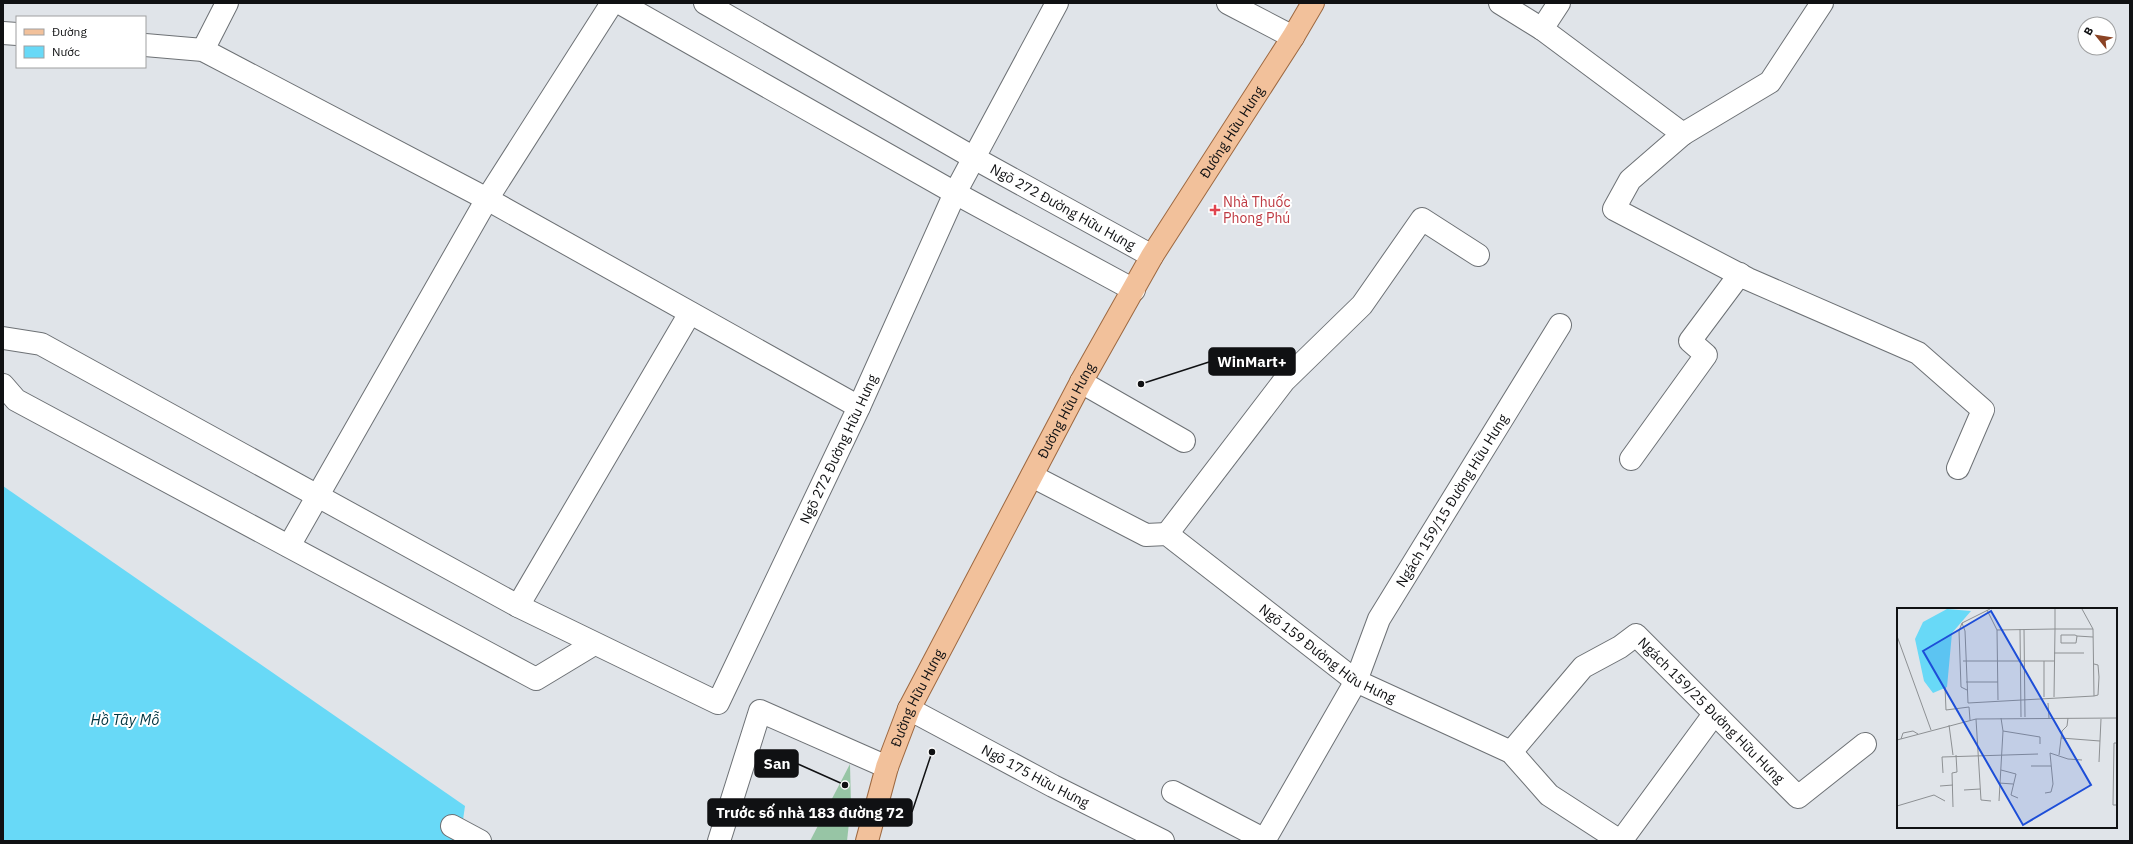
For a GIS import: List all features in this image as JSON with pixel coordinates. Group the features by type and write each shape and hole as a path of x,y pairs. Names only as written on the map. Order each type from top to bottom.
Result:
{"main road":[{"name":"Đường Hữu Hưng","path":"867,841 888,767 909,709 1081,382 1152,256 1293,37 1313,3"}],"street":[{"path":"203,50 227,3"},
{"path":"288,546 318,497 487,199 612,3"},
{"path":"620,3 955,193 1134,290"},
{"path":"705,3 974,158"},
{"name":"Ngõ 272 Đường Hữu Hưng","path":"594,644 718,703 859,407 955,193 1057,3"},
{"path":"1228,3 1293,37"},
{"path":"1500,3 1542,29 1683,134"},
{"path":"1542,29 1559,3"},
{"path":"1822,3 1770,82 1683,134 1630,180 1614,209 1740,274 1918,353 1983,410 1958,468"},
{"path":"3,33 16,34"},
{"path":"146,45 203,50 487,199 859,407"},
{"name":"Ngõ 272 Đường Hữu Hưng","path":"974,158 1152,256"},
{"path":"1032,476 1146,535 1167,534 1284,380 1362,305 1422,219 1478,255"},
{"path":"1630,459 1706,355 1690,341 1740,274"},
{"path":"518,606 690,313"},
{"name":"Ngách 159/15 Đường Hữu Hưng","path":"1264,840 1356,681 1379,619 1560,325"},
{"path":"3,338 41,344 518,606 594,644"},
{"path":"1081,382 1184,441"},
{"path":"3,385 16,400 536,679 594,644"},
{"name":"Ngõ 159 Đường Hữu Hưng","path":"1167,534 1356,681 1511,752 1549,795 1620,841"},
{"name":"Ngách 159/25 Đường Hữu Hưng","path":"1511,752 1583,667 1620,647 1636,635 1798,797 1864,744"},
{"name":"Ngõ 175 Hữu Hưng","path":"909,709 1053,786 1163,841"},
{"path":"719,841 760,711 888,767"},
{"path":"1620,841 1709,721"},
{"path":"1173,792 1264,840"},
{"path":"452,826 480,841"}],"green space":[{"path":"850,764 851,805 847,841 810,841"}],"water":[{"name":"Hồ Tây Mỗ","path":"3,486 465,806 460,841 3,841"}],"place":[{"name":"Nhà Thuốc Phong Phú","path":"1215,210"},
{"name":"WinMart+","path":"1141,384"},
{"name":"Trước số nhà 183 đường 72","path":"932,752"},
{"name":"San","path":"845,785"}]}
